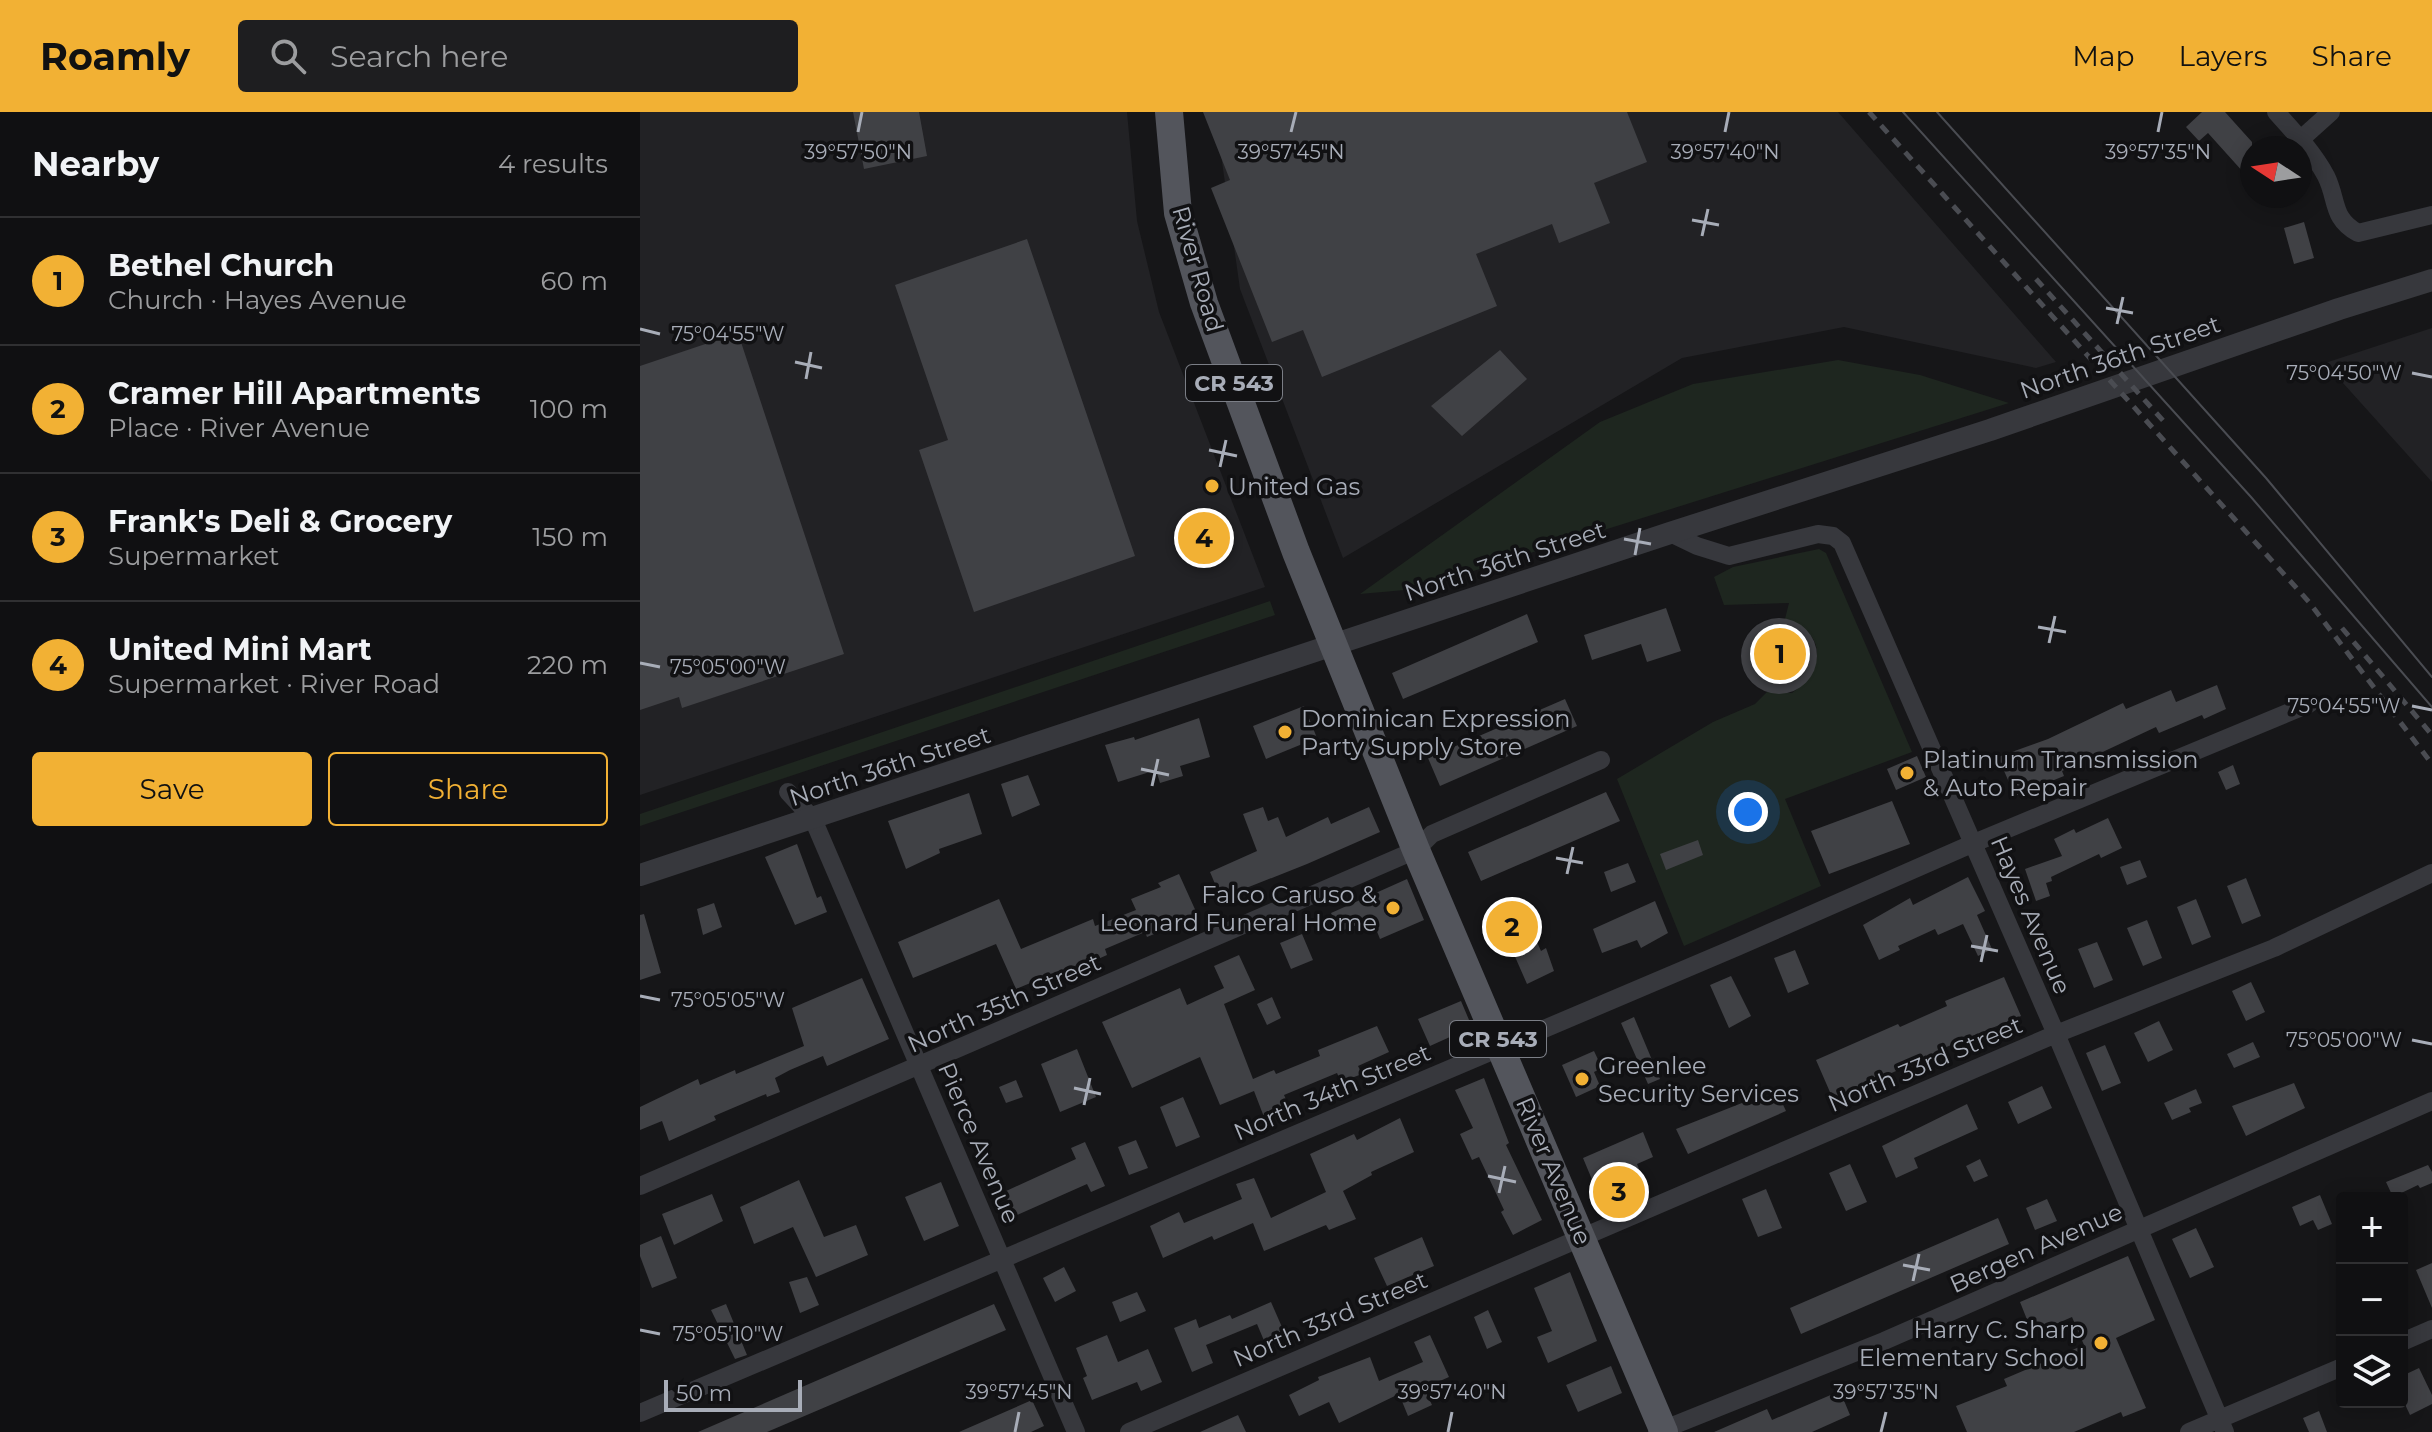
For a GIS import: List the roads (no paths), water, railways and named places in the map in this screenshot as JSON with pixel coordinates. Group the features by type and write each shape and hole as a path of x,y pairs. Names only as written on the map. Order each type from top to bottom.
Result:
{"main road":[{"name":"River Road","path":"1169,112 1178,213 1204,303 1296,552 1334,645"},
{"name":"River Avenue","path":"1334,645 1416,850 1661,1431"}],"street":[{"path":"2276,112 2298,136"},
{"path":"2304,136 2331,112"},
{"path":"2312,156 2326,177 2337,213 2346,226 2358,233 2432,215"},
{"name":"North 36th Street","path":"640,875 1990,430 2339,309 2432,280"},
{"name":"Hayes Avenue","path":"1670,533 1729,556 1818,534 1833,536 1842,543 1974,843 2222,1425"},
{"name":"North 34th Street","path":"640,1413 1737,947 1974,843 2309,704"},
{"name":"North 35th Street","path":"640,1186 1416,850 1432,834 1601,760"},
{"name":"Pierce Avenue","path":"788,792 813,819 1076,1432"},
{"name":"North 33rd Street","path":"1129,1432 2056,1034 2274,948 2432,873"},
{"name":"Bergen Avenue","path":"1661,1431 1884,1341 2432,1101"},
{"path":"2408,1339 2432,1329"},
{"path":"2189,1432 2222,1425 2336,1370"}],"tram line":[{"path":"1903,112 2251,497 2432,707"},
{"path":"1937,112 2266,478 2432,677"}],"railway":[{"path":"1869,112 2309,602 2432,764"},
{"path":"2036,279 2167,425"},
{"path":"2342,628 2432,735"}],"place":[{"name":"United Gas","path":"1212,486"},
{"name":"United Mini Mart","path":"1204,538"},
{"name":"Bethel Church","path":"1780,654"},
{"name":"Dominican Expression Party Supply Store","path":"1285,732"},
{"name":"Platinum Transmission & Auto Repair","path":"1907,773"},
{"name":"Falco Caruso & Leonard Funeral Home","path":"1393,908"},
{"name":"Cramer Hill Apartments","path":"1512,927"},
{"name":"Greenlee Security Services","path":"1582,1079"},
{"name":"Frank's Deli & Grocery","path":"1619,1192"},
{"name":"Harry C. Sharp Elementary School","path":"2101,1343"}]}
